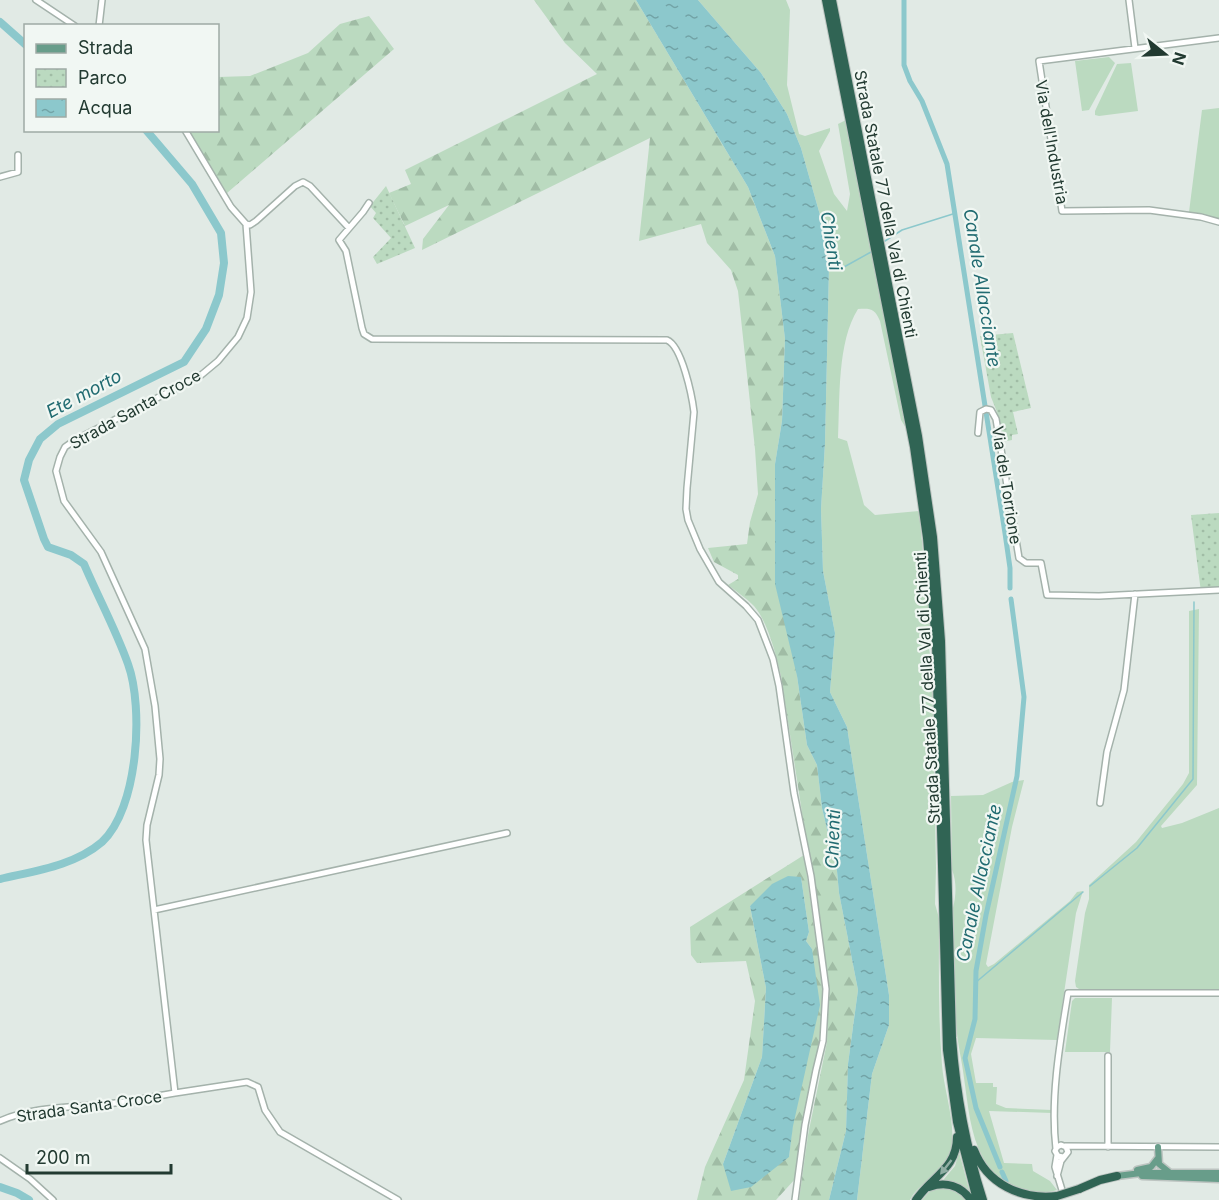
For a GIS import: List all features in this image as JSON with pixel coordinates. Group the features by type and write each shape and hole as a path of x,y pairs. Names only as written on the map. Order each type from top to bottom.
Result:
{"highway":[{"name":"Strada Statale 77 della Val di Chienti","path":"826,0 848,94"},
{"name":"Strada Statale 77 della Val di Chienti","path":"832,0 848,94 917,447 934,624 950,1049 957,1122 976,1200"},
{"name":"Strada Statale 77 della Val di Chienti","path":"950,1049 963,1122 983,1200"},
{"path":"916,1200 947,1168 956,1150 957,1136 946,1073 950,1049"},
{"path":"950,1049 959,1070 973,1148 983,1168 1000,1185 1014,1192 1035,1197 1059,1197 1100,1180 1122,1175"},
{"path":"926,1190 937,1185 951,1185 962,1190 970,1200"}],"main road":[{"path":"1158,1147 1160,1166 1173,1173"},
{"path":"1122,1175 1151,1167 1158,1158"},
{"path":"1122,1175 1219,1173"},
{"path":"1122,1175 1219,1179"}],"street":[{"path":"36,0 72,24"},
{"path":"99,24 102,0"},
{"path":"1129,0 1135,48 1219,38"},
{"name":"Via dell'Industria","path":"1135,48 1038,61 1062,211 1149,210 1201,217 1219,222"},
{"path":"186,132 231,207 246,224 250,225 256,221 295,186 303,182 310,186 349,228"},
{"path":"0,177 18,172 18,155"},
{"path":"369,203 339,240 346,251 362,328 364,334 372,339 667,340 676,347 694,412 687,488 688,520 700,549 719,582 758,620 773,659 794,793 811,876 827,1002 823,1041 805,1125 795,1200"},
{"name":"Strada Santa Croce","path":"0,1121 21,1114 64,1107 116,1103 175,1093 146,840 160,759 155,706 145,649 101,552 64,501 56,471 65,447 200,376 218,361 238,337 247,318 251,292 246,224"},
{"name":"Via del Torrione","path":"978,433 979,414 982,410 991,410 996,419 1020,561 1041,563 1049,596 1219,590"},
{"path":"1100,803 1109,744 1124,690 1135,594"},
{"path":"154,910 507,833"},
{"path":"1062,1151 1055,1134 1055,1112 1060,1046 1068,993 1219,993"},
{"path":"1108,1056 1108,1147"},
{"path":"175,1093 247,1082 253,1084 258,1087 268,1116 280,1132 398,1200"},
{"path":"1059,1197 1055,1164 1062,1151 1081,1147 1219,1148"},
{"path":"0,1158 30,1179 53,1200"}],"green space":[{"path":"534,0 636,0 748,187 775,256 785,339 782,421 775,464 797,676 807,745 817,765 822,808 837,871 839,893 858,990 848,1064 846,1131 829,1200 799,1200 808,1135 827,1042 829,988 781,676 771,639 759,613 751,603 728,585 738,579 738,575 714,562 708,548 747,544 758,494 738,291 731,270 707,243 701,224 639,241 650,138 422,250 423,239 449,205 405,226 389,193 411,184 405,170 597,74 565,43"},
{"path":"698,0 786,0 790,10 787,85 799,134 805,136 830,128 819,151 834,194 847,211 850,194 838,124 846,120 906,428 901,420 880,321 872,310 858,309 851,322 843,354 838,438 847,441 864,505 875,515 919,511 930,623 935,904 939,918 940,1028 943,1076 952,1138 951,1150 944,1166 918,1189 910,1200 857,1200 872,1074 889,1025 889,995 847,727 830,692 835,633 823,571 821,509 825,443 829,267 820,215 801,148 787,114 761,73"},
{"path":"369,16 394,49 227,193 189,132 219,132 219,77 250,76 308,53 340,24"},
{"path":"1109,57 1115,63 1089,110 1082,111 1075,61"},
{"path":"1131,63 1138,111 1095,115 1117,64"},
{"path":"1219,108 1219,219 1189,212 1202,110"},
{"path":"386,186 415,248 377,264 373,257 391,238 373,218 376,213 370,206"},
{"path":"1013,333 1031,408 1013,412 1018,434 1012,435 1012,440 1002,442 980,336"},
{"path":"1219,513 1219,590 1201,592 1191,515"},
{"path":"1199,609 1197,785 1161,826 1162,828 1182,823 1219,808 1219,989 1079,989 1075,981 1089,899 1089,885 1136,842 1183,784 1189,773 1189,611"},
{"path":"1024,780 1012,827 986,964 988,967 994,964 1070,901 1077,892 1083,891 1076,913 1057,1040 976,1038 971,1054 976,1083 993,1083 993,1087 997,1087 996,1104 1006,1108 1052,1110 1052,1113 989,1111 1004,1163 1032,1164 1033,1171 1050,1181 1057,1190 1046,1192 1024,1191 1004,1182 983,1158 970,1119 957,1037 955,1009 953,908 956,889 952,870 951,796 983,795 1012,782"},
{"path":"804,855 824,997 821,1038 802,1129 795,1179 776,1200 697,1200 705,1167 744,1080 755,1001 746,961 697,963 691,955 690,927","holes":["801,877 809,932 806,941 812,949 812,956 789,1157 723,1164 762,1057 766,988 750,906"]},
{"path":"1075,998 1112,998 1110,1052 1065,1052 1072,1001"},
{"path":"959,1152 970,1193 945,1182 944,1179 955,1166"},
{"path":"939,1187 957,1189 967,1200 922,1200 930,1191"}],"water":[{"name":"Chienti","path":"636,0 698,0 761,73 787,114 801,148 820,215 829,267 825,443 821,509 823,571 835,633 830,692 847,727 889,995 889,1025 872,1074 857,1200 829,1200 846,1131 848,1064 858,990 839,893 837,871 822,808 817,765 807,745 797,676 775,584 775,464 782,421 785,339 775,256 748,187"},
{"path":"788,876 801,877 809,932 806,941 812,949 820,1005 793,1126 789,1157 751,1187 731,1191 723,1164 762,1057 766,988 750,906 772,884"}],"waterway":[{"name":"Canale Allacciante","path":"904,0 904,65 922,101 947,164 1005,533 1010,568 1010,588"},
{"name":"Ete morto","path":"0,22 24,43"},
{"name":"Ete morto","path":"0,879 66,862 79,857 102,842 114,827 124,806 130,783 134,757 136,706 128,664 84,564 71,555 48,547 24,480 29,460 40,439 58,424 184,362 206,329 219,295 224,263 221,233 192,184 148,132"},
{"path":"885,241 902,230 956,213"},
{"name":"Chienti","path":"828,267 844,267 871,252"},
{"name":"Canale Allacciante","path":"1000,1167 976,1108 965,1058 975,1019 976,971 986,915 1017,776 1024,697 1011,599"},
{"path":"1090,886 1137,848 1193,779 1194,602"},
{"path":"975,983 1083,892"},
{"name":"Canale Allacciante","path":"1002,1172 1006,1181"},
{"name":"Ete morto","path":"0,1187 29,1200"}]}
